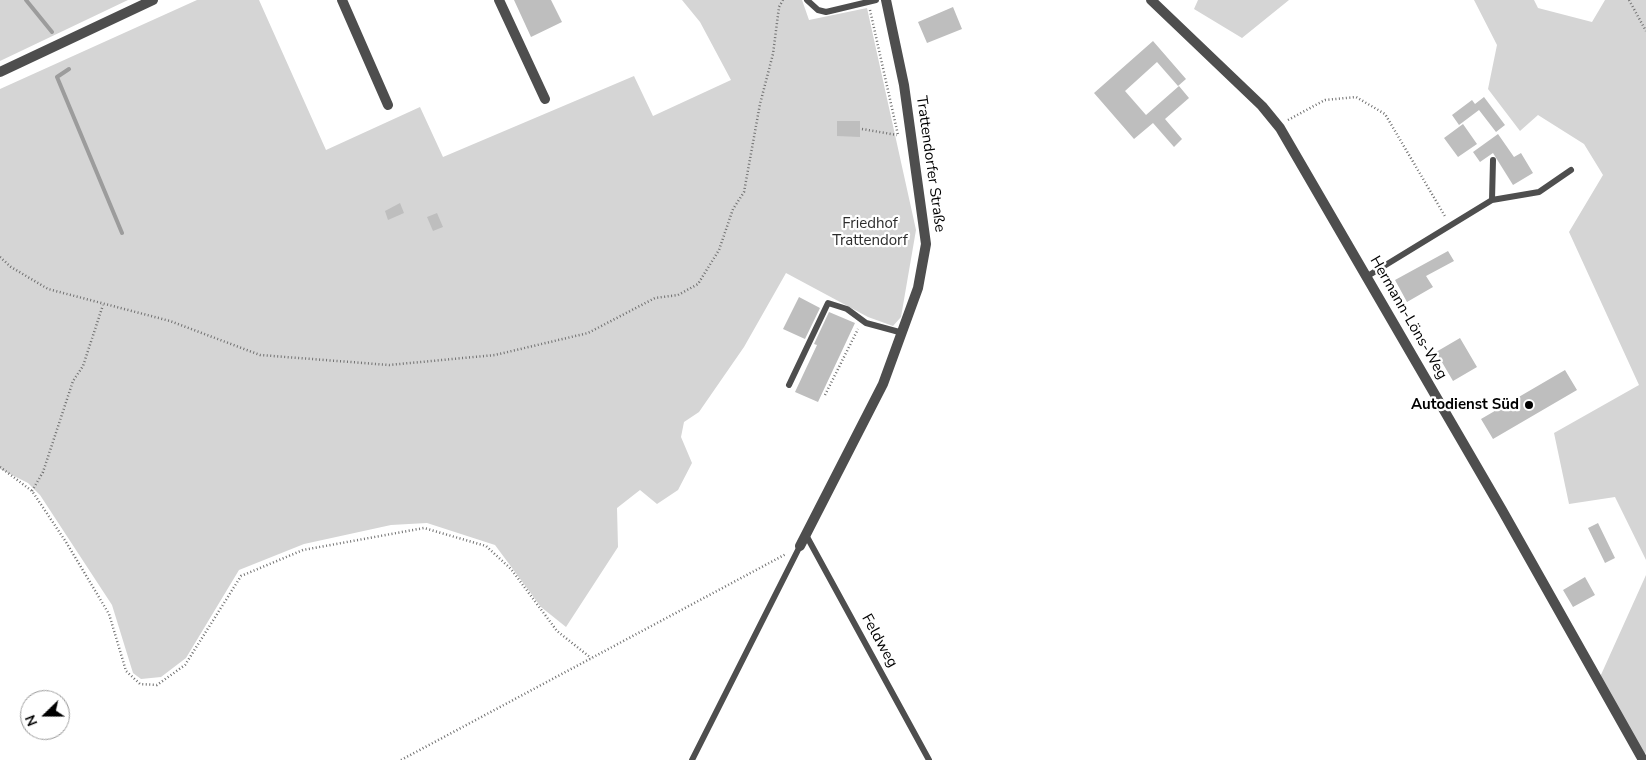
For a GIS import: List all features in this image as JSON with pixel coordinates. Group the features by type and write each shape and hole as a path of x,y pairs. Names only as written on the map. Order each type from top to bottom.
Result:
{"street":[{"path":"0,72 153,0"},
{"path":"342,0 388,105"},
{"path":"499,0 545,99"},
{"name":"Trattendorfer Straße","path":"800,546 882,384 903,333 918,288 926,244 904,85 886,0"},
{"name":"Hermann-Löns-Weg","path":"1151,0 1262,106 1278,125 1643,760"}],"lane":[{"path":"808,0 818,10 826,12 876,0"},
{"path":"1492,200 1493,160"},
{"path":"1366,277 1492,200 1538,192 1572,170"},
{"path":"789,385 828,303 847,309 866,323 903,333"},
{"name":"Feldweg","path":"806,535 929,760"},
{"path":"692,760 800,546"}],"path":[{"path":"0,257 11,267 48,289 170,321 260,355 389,364 495,356 588,333 655,298 678,296 698,284 719,250 733,209 744,192 760,104 773,54 779,7 784,0"},
{"path":"1629,0 1646,31"},
{"path":"868,2 898,135"},
{"path":"1278,125 1326,100 1356,97 1385,114 1450,226"},
{"path":"862,129 911,138"},
{"path":"32,491 43,472 73,381 83,366 103,304"},
{"path":"825,395 856,330 866,323"},
{"path":"0,467 32,491 66,542 108,614 126,671 140,684 157,685 185,665 241,576 303,550 424,528 486,546 511,568 558,632 591,658"},
{"path":"401,760 800,546"}],"green space":[{"path":"0,0 128,0 0,61"},
{"name":"Friedhof Trattendorf","path":"197,0 259,0 326,150 420,107 443,157 634,76 653,116 731,80 700,22 682,0 802,0 809,20 867,8 916,230 901,317 893,326 868,317 786,273 744,347 699,412 684,422 681,437 692,463 678,490 657,504 640,490 617,508 618,547 566,627 541,607 495,545 427,523 391,525 304,544 239,570 186,658 161,677 141,679 133,673 112,605 40,495 28,483 0,469 0,89"},
{"path":"1198,0 1289,0 1242,38 1194,9"},
{"path":"1474,0 1534,0 1538,8 1592,22 1605,0 1646,0 1646,560 1615,497 1569,504 1554,433 1639,385 1569,232 1603,175 1584,144 1538,115 1520,131 1488,89 1497,45"},
{"path":"1646,575 1646,751 1645,755 1600,677"}],"building":[{"path":"514,0 551,0 562,22 531,37"},
{"path":"953,7 962,29 927,43 918,22"},
{"path":"1153,41 1186,79 1178,86 1157,62 1125,91 1146,115 1179,86 1189,98 1165,119 1182,139 1174,147 1153,123 1134,139 1094,93"},
{"path":"1484,97 1505,125 1496,132 1479,110 1459,125 1452,115 1472,100 1475,104"},
{"path":"837,121 860,121 860,137 837,136"},
{"path":"1463,124 1477,144 1458,157 1444,138"},
{"path":"1498,134 1514,157 1521,153 1533,173 1513,185 1493,153 1480,162 1473,152"},
{"path":"400,203 404,213 388,220 385,211"},
{"path":"437,213 443,227 433,231 427,217"},
{"path":"1448,251 1454,261 1426,276 1433,287 1407,302 1395,280"},
{"path":"799,297 820,308 805,339 783,329"},
{"path":"829,312 855,323 818,402 795,392 817,345 814,344"},
{"path":"1460,338 1477,367 1453,381 1436,352"},
{"name":"Autodienst Süd","path":"1565,370 1577,390 1493,439 1481,419"},
{"path":"1598,523 1615,558 1605,563 1588,528"},
{"path":"1585,577 1595,595 1573,607 1563,590"}],"waterway":[{"path":"26,0 52,32"},
{"path":"69,69 57,77 122,233"}],"place":[{"name":"Autodienst Süd","path":"1529,405"}]}
